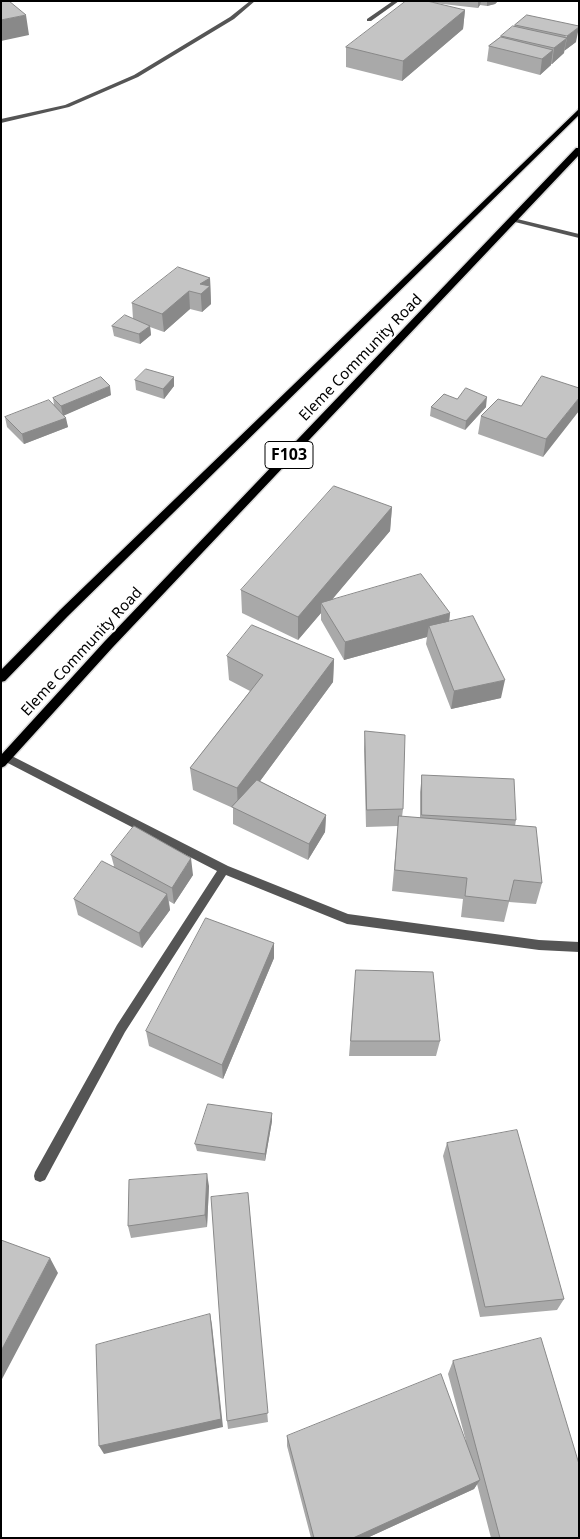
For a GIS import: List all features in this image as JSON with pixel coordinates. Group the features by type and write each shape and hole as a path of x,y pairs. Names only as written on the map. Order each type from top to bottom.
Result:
{"main road":[{"name":"Eleme Community Road","path":"1,678 64,613 579,111"},
{"name":"Eleme Community Road","path":"4,760 109,644 579,150"}],"street":[{"path":"1,121 67,106 120,84 232,18 254,1"},
{"path":"369,20 397,1"},
{"path":"514,220 579,236"},
{"path":"4,760 224,869 347,919 539,945 579,947"},
{"path":"40,1176 64,1136 107,1053 163,961 224,869"}],"building":[{"path":"1,1 9,1 26,15 1,20"},
{"path":"406,1 427,1 465,10 403,61 346,47"},
{"path":"527,15 579,27 567,36 515,25"},
{"path":"513,26 567,38 554,48 501,36"},
{"path":"501,37 553,50 542,59 489,46"},
{"path":"178,267 210,278 200,284 210,286 201,294 189,291 162,314 132,303"},
{"path":"125,315 150,326 139,334 112,326"},
{"path":"146,369 174,377 163,389 135,380"},
{"path":"542,376 579,388 579,398 546,439 481,416 498,399 521,406"},
{"path":"101,377 110,386 61,406 53,398"},
{"path":"466,388 487,397 466,421 431,407 444,394 457,399"},
{"path":"49,400 66,418 22,434 5,417"},
{"path":"334,486 392,507 298,617 241,590"},
{"path":"421,574 450,613 345,642 321,603"},
{"path":"473,616 505,680 454,691 429,626"},
{"path":"252,625 334,659 237,788 190,768 263,675 227,656"},
{"path":"365,731 405,735 403,809 367,810"},
{"path":"422,775 514,779 516,820 422,815"},
{"path":"257,780 326,815 309,844 232,807"},
{"path":"399,816 536,827 542,883 514,880 509,901 465,896 467,878 395,870"},
{"path":"134,826 191,858 172,888 111,855"},
{"path":"102,861 167,894 139,933 74,899"},
{"path":"206,918 274,943 222,1065 146,1031"},
{"path":"356,970 433,972 440,1041 351,1041"},
{"path":"208,1104 272,1113 265,1154 195,1144"},
{"path":"517,1130 564,1299 485,1307 447,1143"},
{"path":"207,1174 205,1215 128,1226 129,1180"},
{"path":"248,1193 268,1413 227,1421 211,1197"},
{"path":"1,1240 50,1258 1,1351"},
{"path":"210,1314 221,1419 99,1446 96,1345"},
{"path":"541,1338 579,1464 579,1538 500,1538 453,1361"},
{"path":"441,1374 480,1480 353,1538 314,1538 287,1436"}]}
